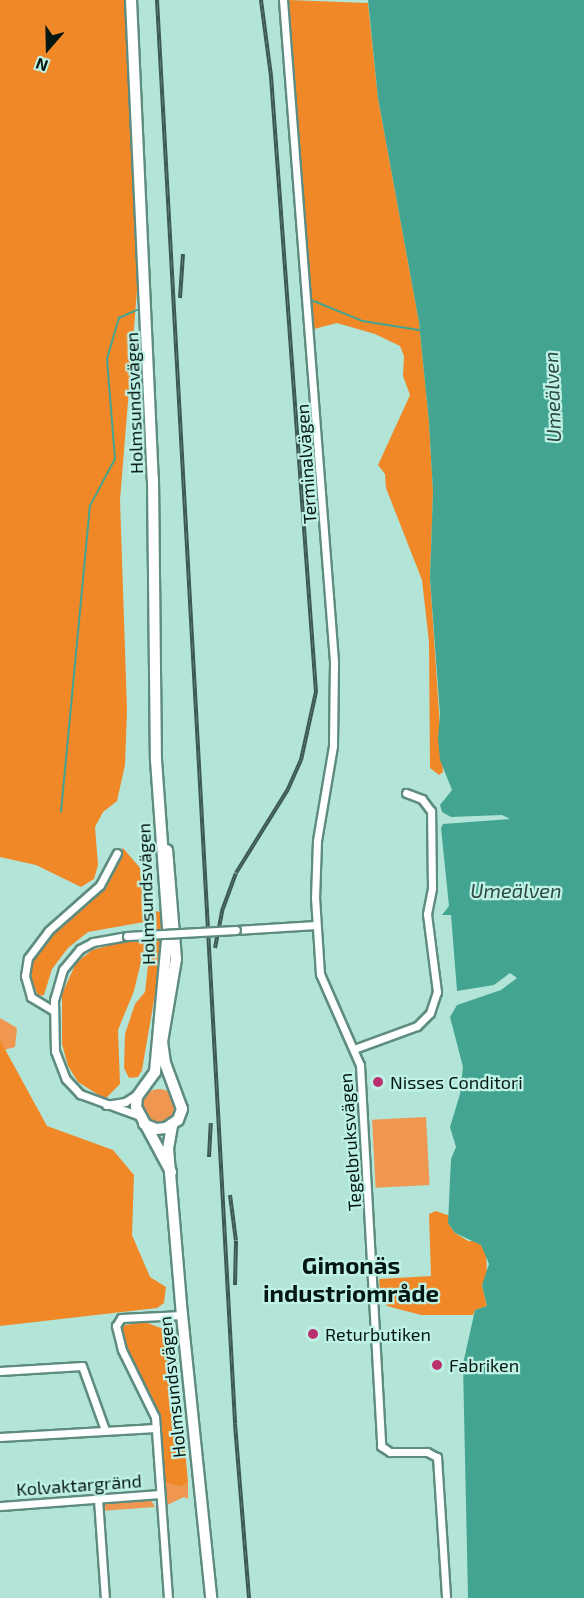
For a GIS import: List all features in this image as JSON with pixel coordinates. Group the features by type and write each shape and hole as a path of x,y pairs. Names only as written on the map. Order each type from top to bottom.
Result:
{"main road":[{"name":"Holmsundsvägen","path":"131,0 153,479 158,806 168,929 155,1072 144,1089 140,1119 171,1172"},
{"name":"Holmsundsvägen","path":"158,806 176,926 174,987 162,1042 182,1110 172,1125 168,1141 182,1315 211,1598"},
{"path":"144,1089 162,1083 176,1090"},
{"path":"140,1119 156,1129 172,1125"}],"street":[{"name":"Terminalvägen","path":"282,0 315,380 335,679 331,758 317,841 316,925"},
{"path":"354,1049 417,1026 430,1013 437,992 427,914 432,888 431,811 422,799 406,794"},
{"path":"54,1011 31,998 25,976 28,958 48,931 100,885 117,853"},
{"path":"140,1119 80,1094 61,1070 56,1051 54,1011 58,979 71,958 93,942 127,936 316,925"},
{"name":"Tegelbruksvägen","path":"316,925 325,991 354,1049 363,1087 381,1446 390,1452 427,1452 437,1457 446,1598"},
{"path":"104,1105 125,1102 144,1089"},
{"name":"Kolvaktargränd","path":"168,1598 153,1406 122,1350 116,1326 121,1318 182,1315"},
{"path":"0,1371 82,1366 105,1430"},
{"path":"0,1437 156,1428"},
{"name":"Kolvaktargränd","path":"0,1506 160,1494"},
{"path":"98,1499 105,1598"}],"shaded area":[{"path":"0,0 131,0 143,217 120,500 127,710 125,765 117,801 103,812 95,827 98,865 94,879 81,887 36,865 0,857"},
{"path":"289,0 368,3 378,98 419,322 429,422 433,492 430,578 443,772 439,775 430,768 429,642 422,580 386,488 385,474 378,465 410,395 403,376 404,356 400,346 375,334 337,323 314,329"},
{"path":"123,848 140,868 144,922 88,932 68,948 52,969 44,995 38,996 32,980 32,958 44,939 106,888"},
{"path":"156,911 162,913 164,939 159,971 142,1070 138,1077 129,1078 124,1068 125,1034 135,1004 145,992 149,957 157,942"},
{"path":"122,942 143,942 145,945 134,991 118,1030 120,1084 105,1099 78,1082 68,1066 62,1044 62,994 76,963 92,950"},
{"path":"0,1018 17,1028 15,1047 0,1051"},
{"path":"0,1040 47,1126 113,1150 134,1175 132,1235 150,1277 166,1287 164,1303 157,1308 0,1326"},
{"path":"159,1089 171,1094 176,1106 171,1118 159,1123 147,1118 142,1106 147,1094"},
{"path":"426,1117 430,1185 376,1188 372,1120"},
{"path":"436,1211 450,1216 448,1223 455,1233 468,1241 477,1241 486,1251 487,1275 482,1285 487,1306 475,1310 473,1315 421,1315 387,1306 381,1298 379,1279 431,1276 429,1214"},
{"path":"145,1322 174,1333 188,1482 181,1487 162,1482 156,1406 126,1352 120,1331 125,1325"},
{"path":"162,1482 181,1487 188,1482 188,1499 184,1497 163,1507"},
{"path":"149,1497 155,1507 100,1511 100,1506 110,1499"}],"water":[{"name":"Umeälven","path":"368,0 584,0 584,1598 468,1598 463,1364 475,1310 487,1306 482,1285 489,1264 481,1245 455,1233 448,1223 451,1159 456,1147 450,1127 460,1094 463,1067 450,1017 457,1005 501,990 517,978 510,973 494,985 457,991 451,915 442,915 449,906 441,828 443,824 510,819 502,815 451,817 442,812 440,805 452,790 440,760 438,739 440,715 430,578 433,492 429,422 419,322 378,98"}],"waterway":[{"path":"309,299 363,321 420,330"},
{"path":"61,812 90,506 115,459 107,359 119,318 137,310"}],"railway":[{"path":"157,0 235,1424 249,1598"},
{"path":"215,948 222,911 236,873 288,789 301,760 316,692 271,76 261,0"},
{"path":"180,298 183,254"},
{"path":"209,1157 211,1123"},
{"path":"230,1195 236,1241 235,1285"}],"place":[{"name":"Nisses Conditori","path":"378,1082"},
{"name":"Returbutiken","path":"313,1334"},
{"name":"Fabriken","path":"437,1365"}],"district":[{"name":"Gimonäs industriområde","path":"351,1279"}]}
